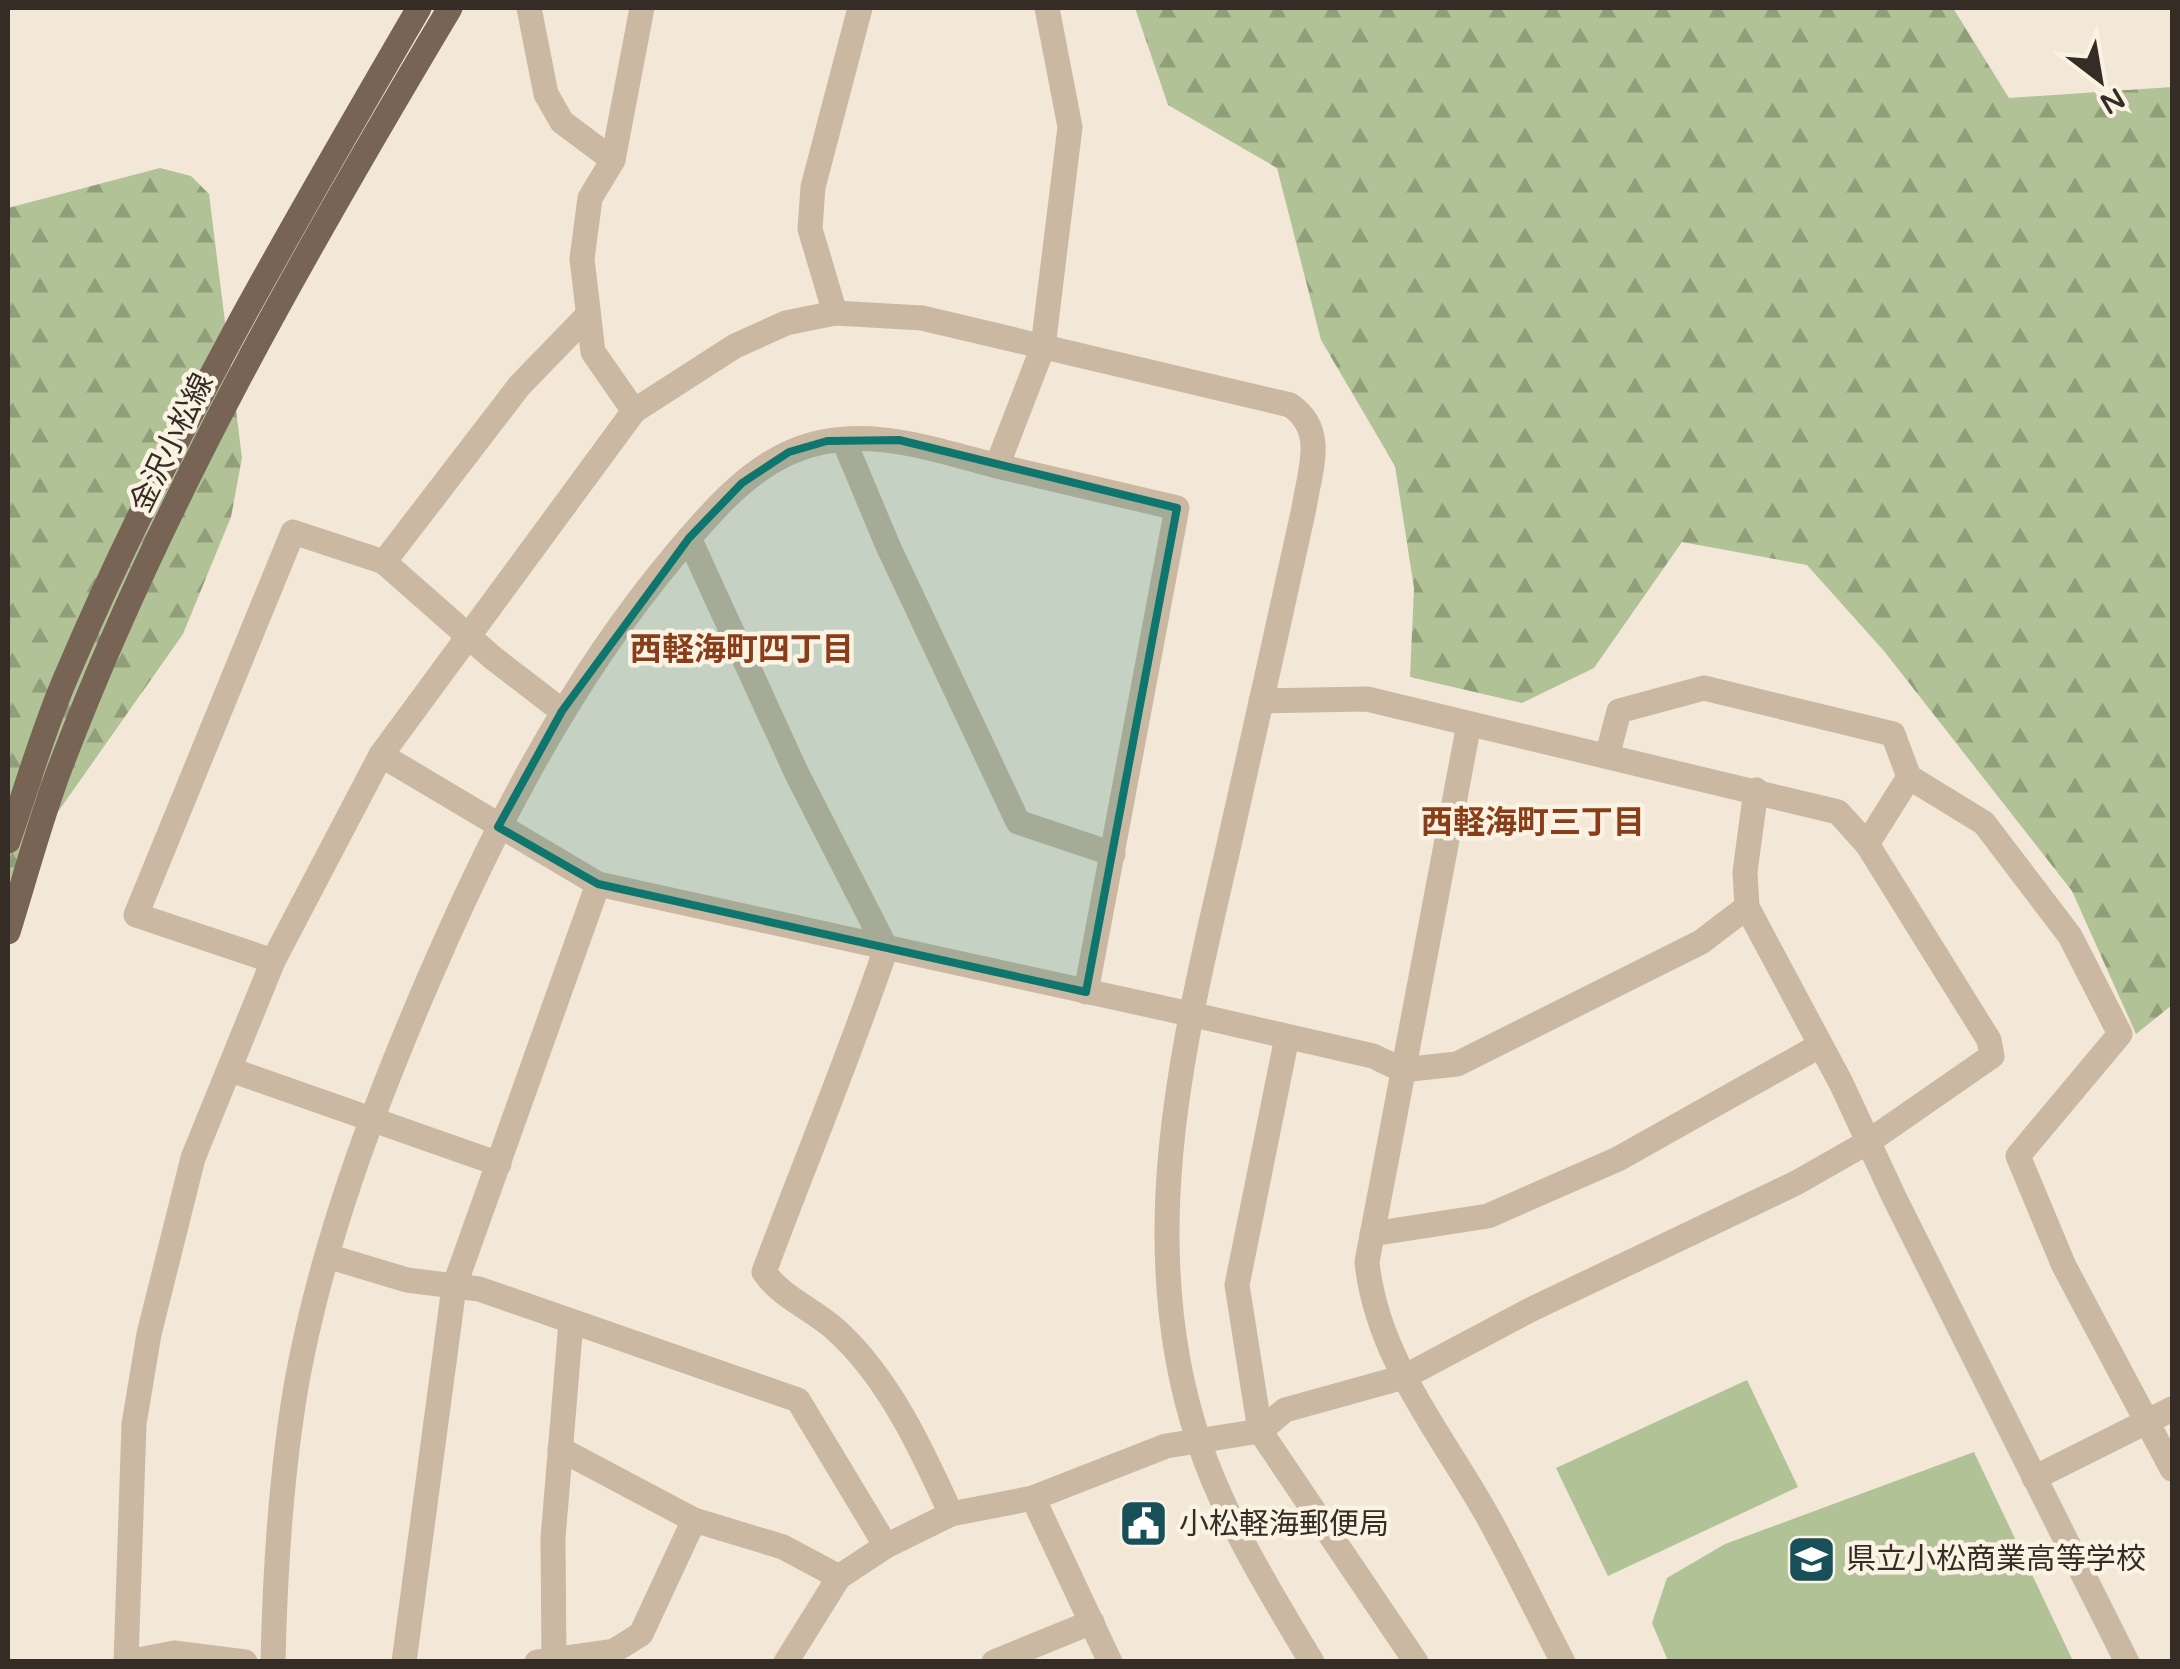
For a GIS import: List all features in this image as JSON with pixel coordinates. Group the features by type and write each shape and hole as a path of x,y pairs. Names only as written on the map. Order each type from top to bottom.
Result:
{"main road":[{"name":"金沢小松線","path":"8,841 64,680 156,478 266,269 419,8"},
{"name":"金沢小松線","path":"8,932 62,761 140,579 344,185 450,8"}],"street":[{"path":"529,8 546,94 562,122 613,160"},
{"path":"634,411 594,352 586,318 582,260 590,198 613,160 642,8"},
{"path":"835,312 810,228 813,187 860,8"},
{"path":"997,466 1043,347 1070,126 1047,8"},
{"path":"245,1662 174,1653 127,1662 134,1424 149,1334 193,1158 273,961 381,756 634,411 735,346 786,323 835,312 922,318 1290,404 1306,416 1315,432 1304,508 1190,1014 1168,1156 1164,1264 1180,1372 1198,1440 1228,1511 1312,1662"},
{"path":"384,562 520,385 586,318"},
{"path":"273,1662 275,1564 297,1382 327,1256 368,1118 498,827 562,711 630,609 689,538 742,483 789,452 844,441 899,440 1177,508 1086,992"},
{"path":"844,441 888,546 1018,822 1113,854"},
{"path":"273,961 136,915 293,532 384,562 562,711"},
{"path":"689,538 797,774 886,948 847,1063 764,1272 777,1290 836,1330 884,1386 951,1514"},
{"path":"1608,754 1619,710 1704,688 1893,734 1909,777 1984,823 2070,936 2120,1034 2018,1156 2064,1266 2172,1469"},
{"path":"786,1662 839,1577 886,1546 951,1514 1033,1498 1166,1446 1260,1431 1285,1410 1404,1377 1530,1310 1796,1183 1868,1142 1992,1056 1989,1040 1867,844 1838,812 1366,699 1261,701"},
{"path":"1469,724 1372,1234 1368,1262 1372,1304 1404,1377 1492,1524 1564,1662"},
{"path":"381,756 598,884 1287,1036 1373,1056 1402,1070 1457,1064 1700,942 1748,906"},
{"path":"1867,844 1909,777"},
{"path":"1756,790 1746,872 1748,906 2127,1662"},
{"path":"404,1662 454,1288 598,884"},
{"path":"1287,1036 1238,1286 1260,1431 1416,1662"},
{"path":"1372,1234 1488,1216 1618,1159 1819,1046"},
{"path":"231,1070 500,1164"},
{"path":"327,1256 408,1280 478,1290 798,1400 886,1546"},
{"path":"554,1661 553,1538 571,1322"},
{"path":"2034,1478 2172,1410"},
{"path":"560,1449 694,1520 783,1547 839,1577"},
{"path":"1033,1498 1110,1662"},
{"path":"537,1662 614,1651 642,1634 694,1520"},
{"path":"994,1662 1092,1622"}],"highlighted area":[{"path":"899,440 1177,508 1086,992 598,884 498,827 562,711 689,538 742,483 789,452 827,441"}],"green space":[{"path":"1135,8 1953,8 2009,98 2172,87 2172,1005 2136,1034 2072,891 1884,651 1807,565 1682,542 1594,668 1522,703 1410,677 1414,588 1395,466 1321,340 1277,168 1168,105"},
{"path":"160,168 191,176 209,194 242,458 231,517 183,634 8,883 8,208"},
{"path":"1747,1380 1798,1487 1608,1576 1556,1468"},
{"path":"1974,1452 2073,1661 1668,1661 1652,1623 1667,1578 1725,1544"}],"place":[{"name":"小松軽海郵便局","path":"1144,1524"},
{"name":"県立小松商業高等学校","path":"1811,1559"}],"district":[{"name":"西軽海町四丁目","path":"742,650"},
{"name":"西軽海町三丁目","path":"1533,823"}]}
